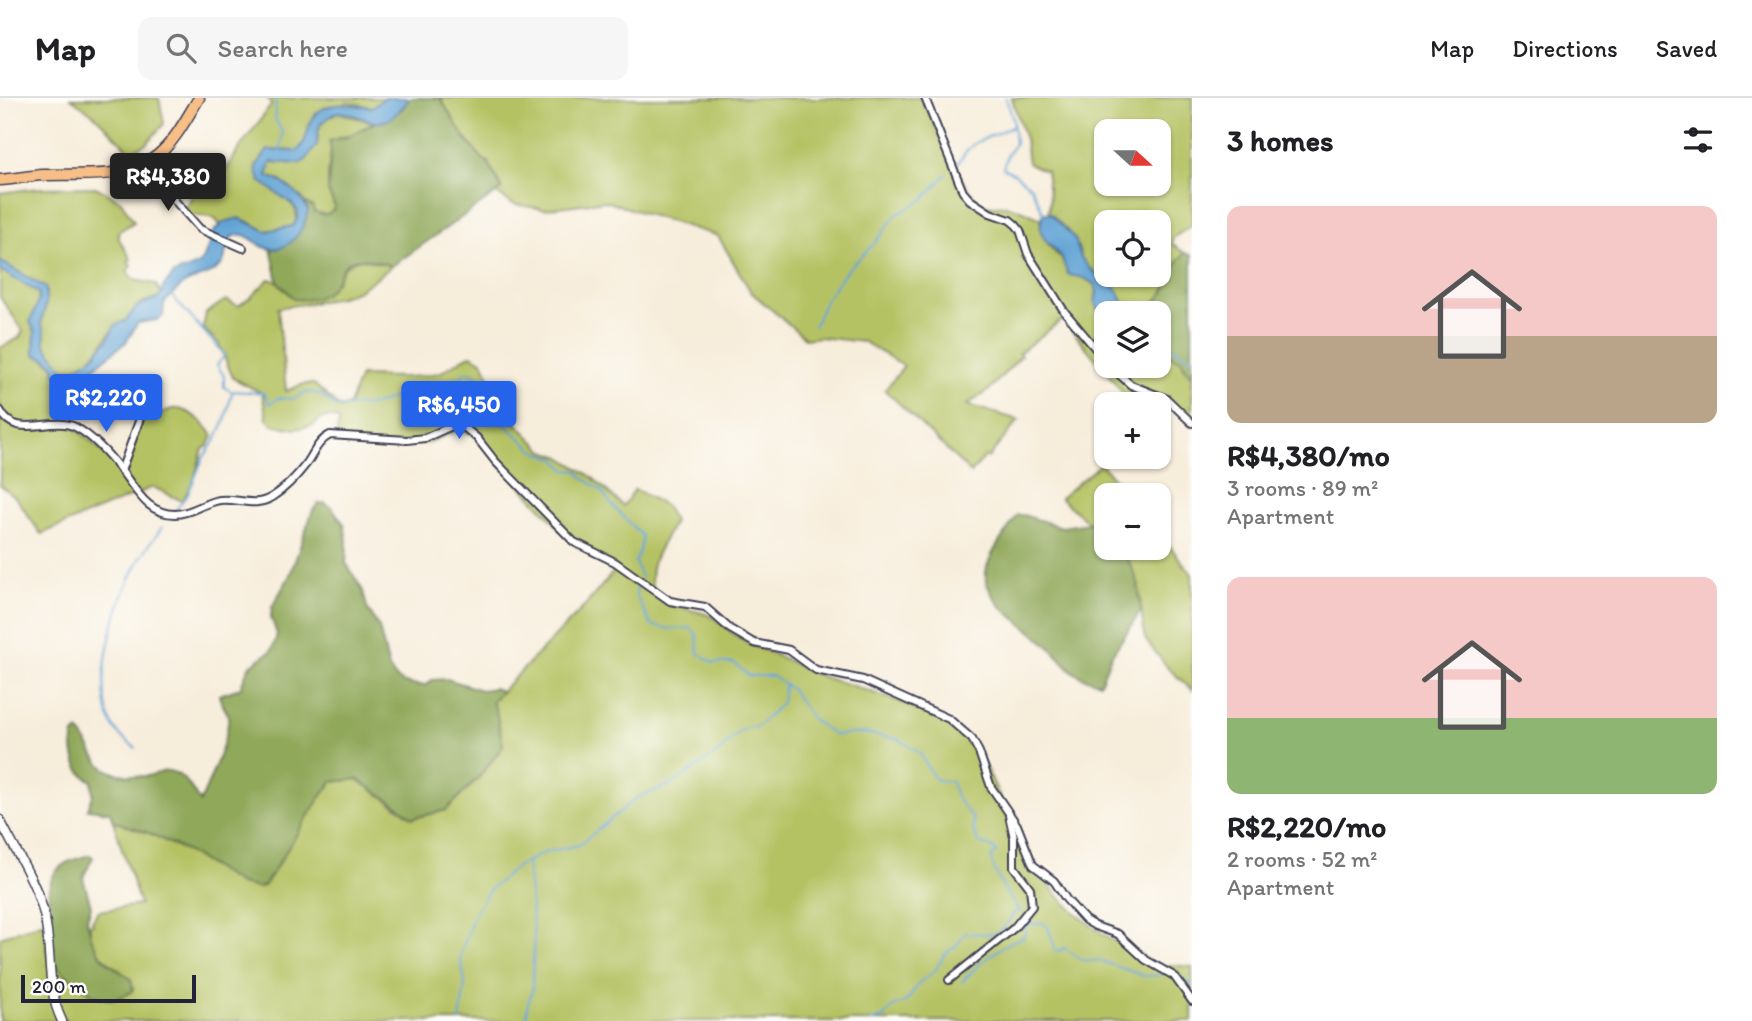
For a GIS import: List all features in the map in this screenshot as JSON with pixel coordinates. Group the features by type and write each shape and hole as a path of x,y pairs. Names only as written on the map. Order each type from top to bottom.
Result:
{"main road":[{"path":"0,180 131,170 148,162 170,143 199,98"}],"street":[{"path":"925,98 963,192 990,213 1010,219 1016,225 1028,254 1064,312 1094,347"},
{"path":"148,162 195,225 243,248"},
{"path":"1123,378 1131,385 1167,399 1192,423"},
{"path":"121,471 152,385"},
{"path":"0,410 12,424 22,427 69,424 87,435 150,506 160,512 184,513 219,500 256,503 271,498 300,471 320,443 330,435 407,440 425,438 452,426 465,428 574,542 615,562 670,601 705,607 730,629 754,643 789,650 816,670 863,680 949,719 972,739 991,787 1008,809 1023,837 1033,866 1054,881 1080,915 1095,926 1118,934 1146,960 1174,976 1192,1001"},
{"path":"949,980 1014,928 1032,905 1030,888 1014,867 1014,838 1008,809"},
{"path":"0,820 41,902 46,924 50,982 55,1007 62,1021"}],"green space":[{"path":"71,98 159,98 164,124 147,143 131,152 94,115"},
{"path":"267,98 385,98 372,107 347,102 311,123 304,145 297,151 268,150 260,181 281,194 293,206 296,219 293,226 266,231 247,221 224,222 220,226 208,216 192,216 182,212 207,174 220,180 272,104"},
{"path":"410,98 440,98 466,140 488,162 502,189 392,266 370,260 353,260 346,264 324,295 313,299 294,299 278,282 271,248 280,247 308,210 304,202 313,207 314,212 326,215 335,207 328,191 331,150 329,141 346,137 385,120 402,109"},
{"path":"440,98 922,98 956,168 972,194 986,205 1020,209 1042,219 1045,239 1051,248 1094,284 1097,290 1094,301 1094,357 1063,319 1019,353 1021,356 989,390 967,405 1019,420 988,458 985,456 971,473 885,390 904,366 864,342 819,337 806,339 751,292 718,236 605,201 544,209 513,204 496,193 502,188"},
{"path":"1012,98 1192,98 1192,225 1173,238 1172,244 1185,253 1171,277 1171,210 1094,210 1094,272 1081,257 1075,239 1048,214 1050,200 1046,171 1028,163 1025,139"},
{"path":"337,112 374,123 351,135 338,138 331,150 328,191 335,207 326,215 314,212 312,207 278,179 270,178 266,174 272,162 299,164 317,145 321,123"},
{"path":"96,187 121,201 134,222 118,232 119,239 131,259 128,262 131,266 127,271 134,280 155,284 162,294 137,306 128,318 113,329 87,362 64,370 45,345 45,333 41,324 46,304 43,286 0,261 0,193 38,188"},
{"path":"1185,253 1192,255 1192,375 1181,360 1171,356 1171,301 1156,301 1166,287 1171,287 1171,277"},
{"path":"362,259 392,266 351,293 278,308 286,391 304,384 314,384 340,408 349,405 360,376 421,376 441,372 471,355 482,361 504,411 544,451 561,457 592,477 623,506 635,489 665,506 674,521 654,559 651,576 652,585 661,599 710,616 747,643 810,672 926,713 964,736 983,762 1035,864 1060,898 1099,931 1158,968 1172,965 1192,967 1192,1021 0,1021 0,937 47,921 72,980 79,987 133,987 123,973 100,954 91,936 90,924 93,924 98,911 140,905 113,821 149,833 188,852 240,884 265,885 317,801 332,782 357,779 413,818 446,810 479,777 503,746 492,701 584,607 616,569 576,546 473,434 457,431 427,443 379,445 336,438 339,420 331,417 296,429 273,425 267,419 262,393 233,378 219,344 203,328 206,313 226,300 238,306 269,279 278,282 284,290 336,282 346,266"},
{"path":"0,270 39,293 30,322 35,332 34,353 48,361 66,379 85,374 83,376 92,397 95,398 90,402 79,403 76,408 63,413 64,424 75,427 123,470 130,462 144,409 151,415 172,409 184,411 196,417 210,431 213,436 208,446 203,449 193,482 182,501 153,487 41,534 16,498 0,485 0,348 19,338 23,331 0,297"},
{"path":"1110,287 1166,287 1156,301 1117,301"},
{"path":"1171,356 1181,360 1192,375 1192,426 1171,406 1171,392 1122,392 1111,378 1171,378"},
{"path":"1095,469 1105,469 1118,483 1094,483 1094,525 1060,498"},
{"path":"325,503 344,524 347,540 346,563 363,591 367,608 379,628 389,668 396,678 404,683 418,685 447,679 481,690 494,688 502,691 492,701 503,746 479,777 446,810 413,818 357,779 332,782 265,885 258,888 240,884 188,852 149,833 113,821 110,812 88,809 93,795 92,781 82,773 76,762 73,736 78,731 95,758 112,772 141,776 174,772 187,782 200,802 218,759 228,724 228,716 219,695 240,688 249,667 271,651 277,634 271,617 272,607 290,575 313,510 318,504"},
{"path":"1017,515 1023,515 1062,527 1089,523 1094,525 1094,560 1128,560 1138,583 1141,611 1111,656 1100,683 1075,673 1048,646 1009,614 994,597 989,588 986,571 997,546"},
{"path":"1171,548 1192,574 1192,690 1169,669 1145,639 1138,583 1128,560 1171,560"},
{"path":"90,855 93,857 83,878 91,906 87,919 91,937 106,961 131,979 133,990 114,999 96,996 87,991 48,956 46,928 53,876 64,864"}],"water":[{"path":"385,98 410,98 399,111 383,122 337,112 321,123 317,145 306,160 299,164 272,162 267,176 290,188 308,210 299,233 288,245 273,249 243,235 231,238 224,261 219,267 181,286 164,303 163,316 157,320 138,323 126,342 85,374 63,378 55,374 48,359 34,353 35,332 30,322 39,293 0,270 0,261 46,288 46,304 41,323 45,333 45,345 64,369 72,370 93,357 107,341 115,325 125,321 138,306 158,298 174,274 198,265 203,260 214,231 224,222 239,218 266,231 293,226 298,211 260,181 256,169 268,150 297,151 305,141 311,121 323,109 347,104 372,107"},
{"path":"1051,214 1075,239 1081,257 1094,272 1094,284 1084,278 1069,275 1061,256 1041,233 1043,215"},
{"path":"1096,287 1115,287 1123,301 1095,301"}],"waterway":[{"path":"276,98 275,118 283,134 280,150"},
{"path":"1006,98 1013,119 1015,144 1008,153 1003,168 1031,187 1044,214"},
{"path":"956,166 975,143 1013,126"},
{"path":"814,326 826,299 846,271 874,244 896,215 924,199 946,174"},
{"path":"171,295 225,355 217,365 224,376 224,387 230,391 264,393 270,404 278,398 294,399 310,392 319,394 336,407 375,405 416,389 453,386 465,372 473,373 495,416 535,451 556,459 566,470 578,471 583,478 601,490 642,536 635,562 641,578"},
{"path":"1171,347 1192,358"},
{"path":"174,512 188,494 203,458 215,441 225,420 232,393"},
{"path":"136,748 113,726 104,689 105,668 113,624 127,585 141,557 162,527"},
{"path":"637,586 636,595 651,625 669,629 691,628 697,635 698,653 713,663 734,663 749,676 773,676 791,689 812,719 834,735 863,733 898,739 920,753 937,780 952,782 956,797 973,819 973,830 979,843 992,847 997,852 991,857 996,873 1021,913"},
{"path":"460,1021 465,983 460,957 474,914 490,889 518,866 546,852 579,845 638,797 673,784 718,753 738,733 749,727 757,727 782,703 784,686"},
{"path":"527,863 534,938 532,991 527,1007 527,1021"},
{"path":"872,1021 883,1018 893,1007 907,1001 920,982 934,972 946,953 957,945 965,933 995,934 1003,929 1017,909"},
{"path":"1024,918 1031,923 1043,923 1047,926 1055,950 1065,948 1082,960 1101,961 1144,976 1160,975"},
{"path":"962,982 999,949 1024,937 1025,929 1030,923"},
{"path":"1173,972 1192,985"}]}
